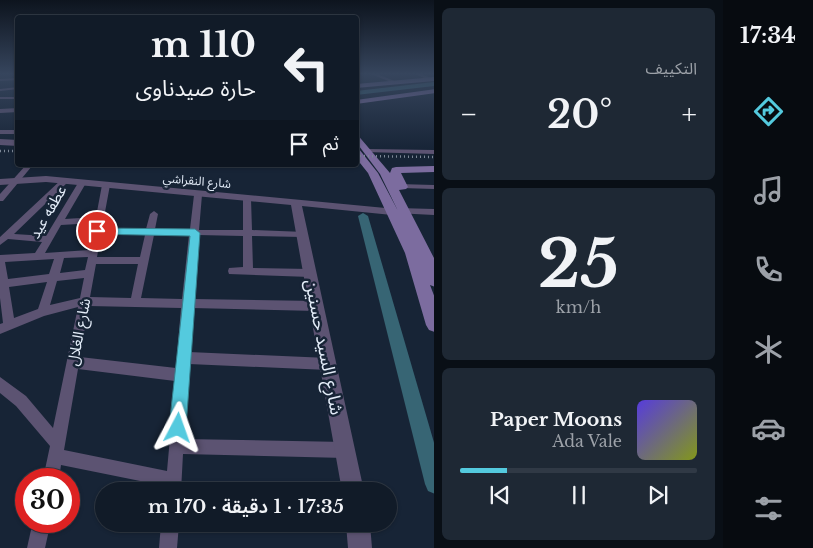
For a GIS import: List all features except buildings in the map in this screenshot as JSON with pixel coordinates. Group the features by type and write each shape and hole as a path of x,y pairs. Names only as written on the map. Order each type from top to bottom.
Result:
{"main road":[{"path":"359,102 373,100"},
{"path":"362,151 373,173 404,211"},
{"path":"434,169 396,170 395,174 402,186 404,211 419,253 434,325"},
{"path":"419,253 434,278"}],"street":[{"path":"10,110 15,102"},
{"path":"0,110 15,110"},
{"path":"0,132 15,132"},
{"path":"0,142 15,143"},
{"path":"362,151 434,152"},
{"path":"0,199 28,167"},
{"name":"شارع النقراشي","path":"0,182 18,180 82,182 246,199 404,211"},
{"path":"3,239 65,181"},
{"name":"عطفه عيد","path":"38,256 82,182"},
{"name":"شارع الغلال","path":"53,468 106,185"},
{"path":"402,186 434,187"},
{"path":"174,482 198,194"},
{"path":"246,199 248,271"},
{"name":"شارع السيد حسنين","path":"296,202 351,482"},
{"path":"404,211 434,212"},
{"path":"135,302 154,214"},
{"path":"58,222 150,232 302,234"},
{"path":"3,239 49,238"},
{"path":"144,260 91,262 60,255 0,259 4,284 5,326 43,312 85,301 316,306"},
{"path":"43,312 60,255"},
{"path":"4,284 53,278 91,262"},
{"path":"233,271 310,273"},
{"path":"183,358 328,364"},
{"path":"74,362 182,375"},
{"path":"0,384 21,400 57,451 161,482"},
{"path":"176,446 345,450"},
{"path":"168,548 169,532"},
{"path":"359,532 360,548"},
{"path":"36,548 39,533"}],"waterway":[{"path":"363,216 434,480"}],"railway":[{"path":"0,151 15,151"},
{"path":"359,156 434,157"}],"route":[{"path":"97,231 195,233 178,428"}]}
